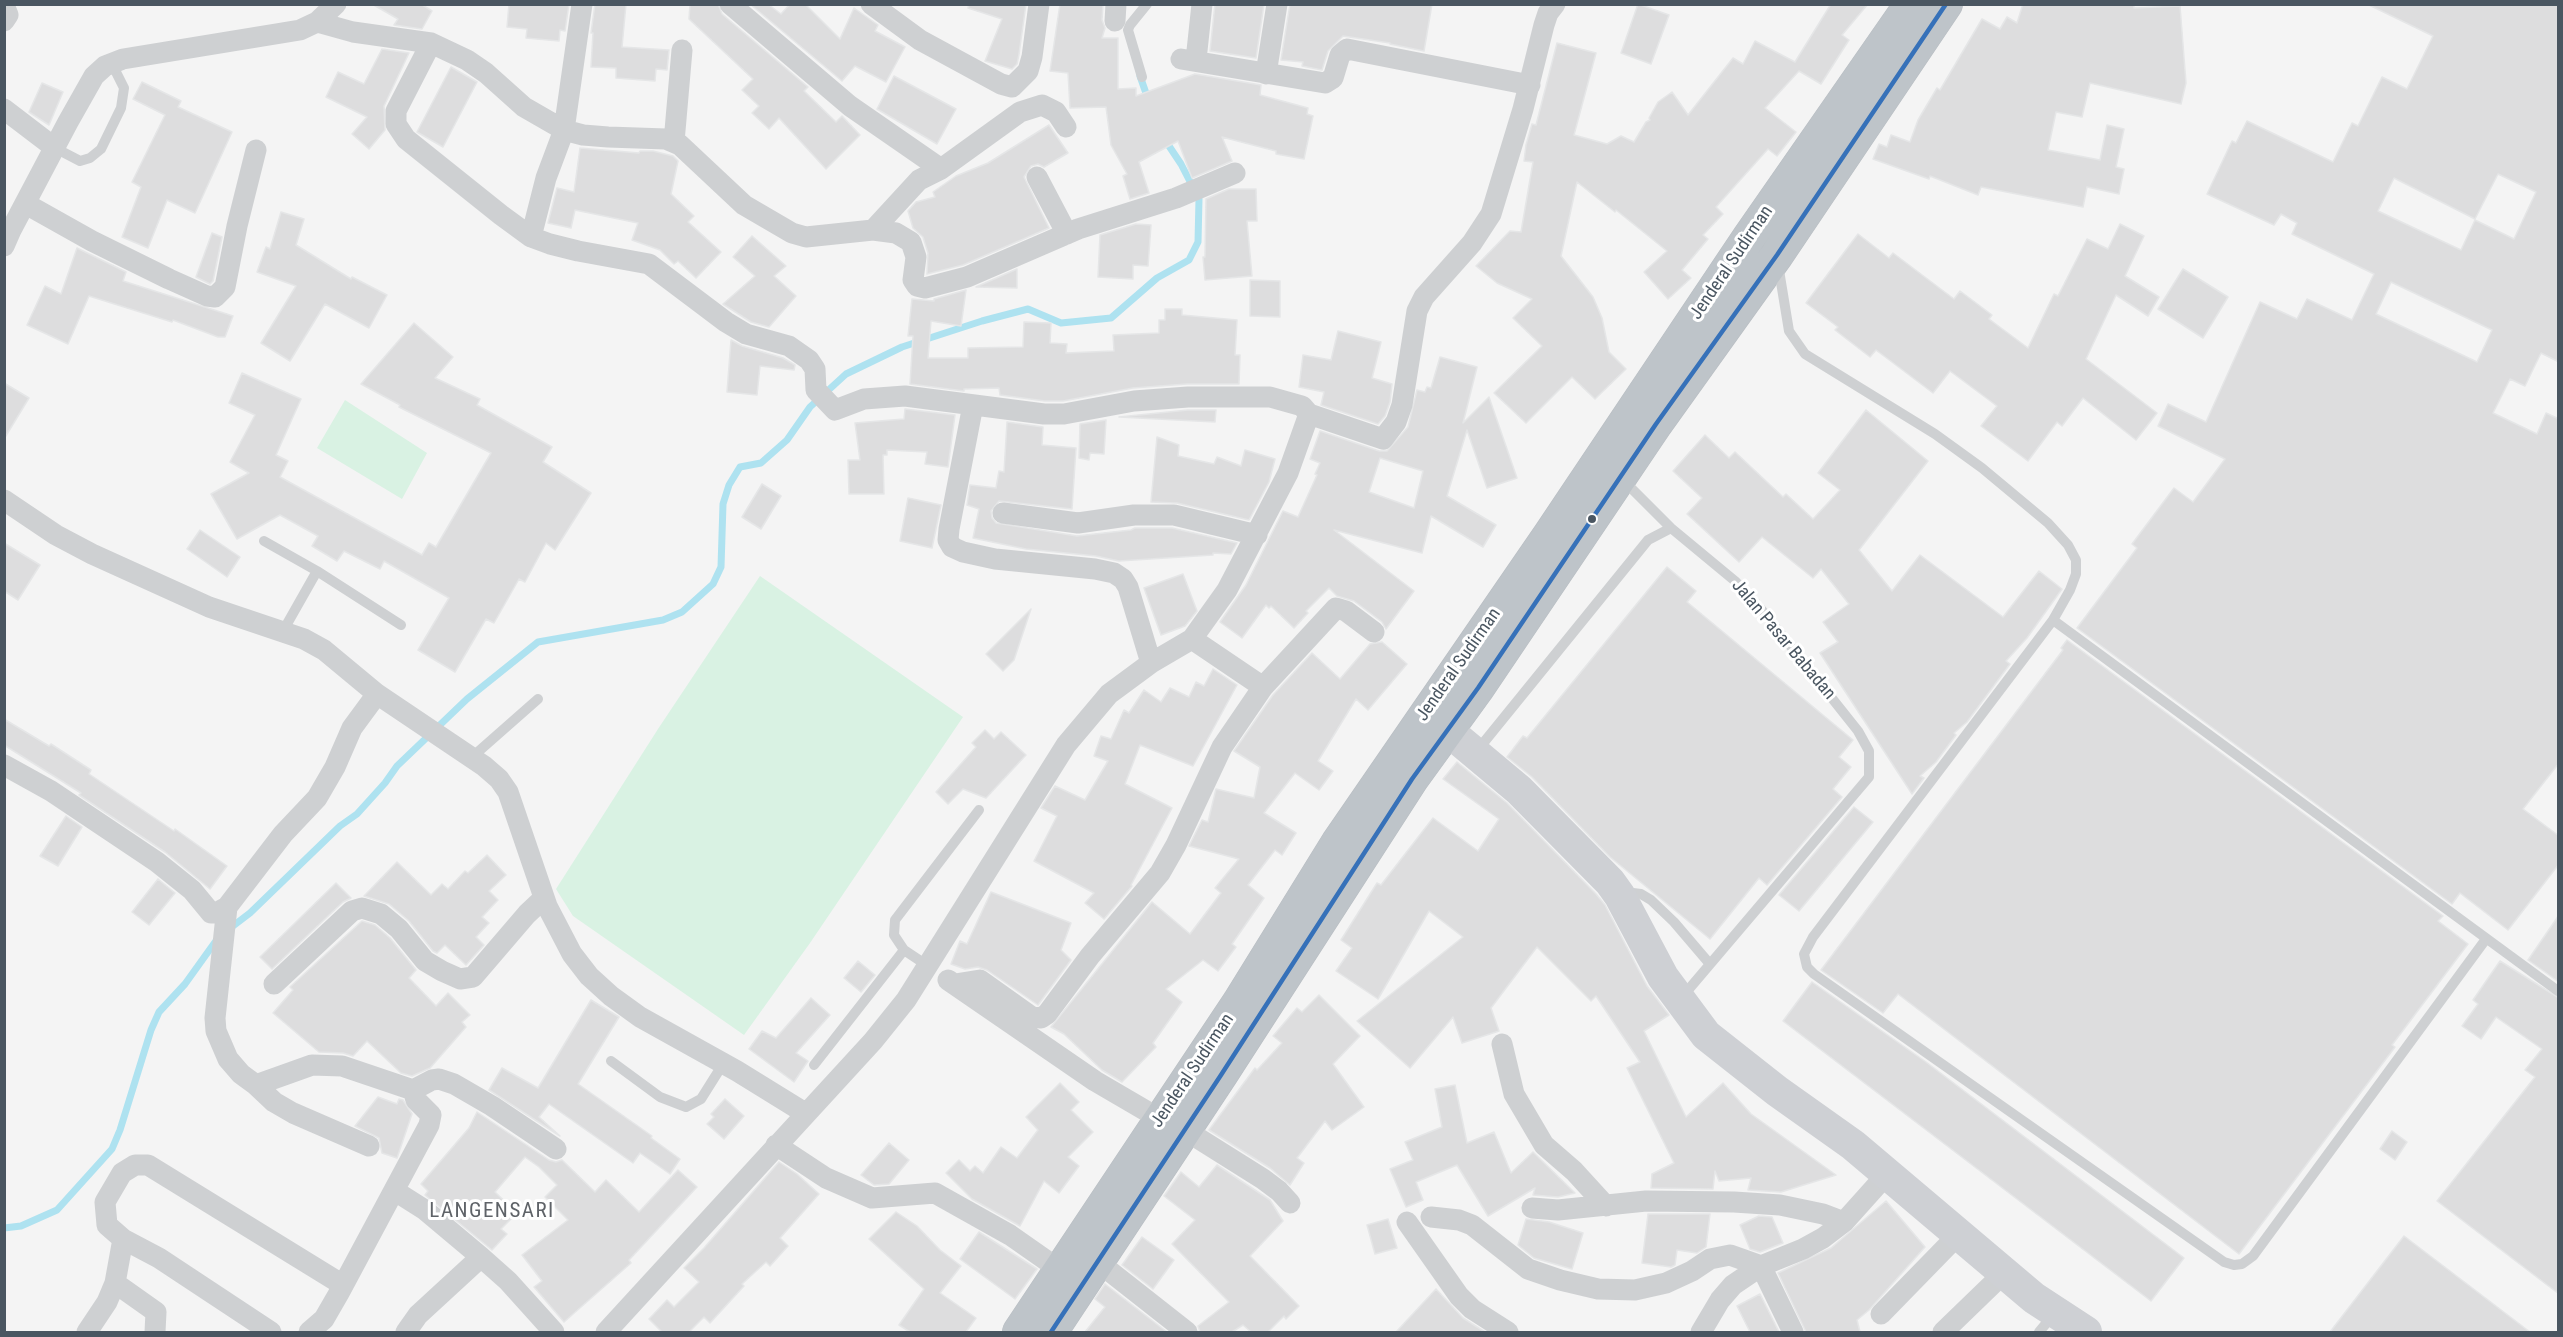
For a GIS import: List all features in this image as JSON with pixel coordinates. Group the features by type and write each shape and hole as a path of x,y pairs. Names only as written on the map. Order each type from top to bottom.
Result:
{"highway":[{"name":"Jenderal Sudirman","path":"1019,1332 1060,1270 1173,1125 1446,729 1478,688 1620,477 1911,4"},
{"name":"Jenderal Sudirman","path":"1051,1332 1098,1262 1239,1002 1338,842 1550,534 1946,4"}],"street":[{"path":"4,246 94,76 111,62 300,30 317,22 336,4"},
{"path":"531,237 546,178 564,130 582,4"},
{"path":"730,4 773,38 850,106 941,169"},
{"path":"871,4 920,40 1000,84 1012,87 1028,71 1039,4"},
{"path":"1202,4 1188,60 1325,83 1333,78 1340,55 1347,49 1530,85"},
{"path":"1266,74 1277,4"},
{"path":"431,43 396,111 396,124 406,139 531,237 578,251 649,264 726,322 746,334 789,346 809,360 815,369 820,396 835,410 864,399 905,396 1044,414 1064,414 1164,398 1270,397 1302,406 1309,414 1383,439 1396,422 1402,405 1417,311 1424,297 1472,243 1491,214 1530,85 1544,25 1548,13 1555,4"},
{"path":"4,5 8,15 4,21"},
{"path":"317,22 353,32 431,43 467,60 486,73 524,107 564,130 583,135 666,139 674,142 744,205 792,233 806,237 873,230 896,233 911,242 916,256 913,280 917,286 925,288 967,277 1067,234 1176,198 1235,173"},
{"path":"674,142 682,50"},
{"path":"873,230 919,180 941,169 1020,112 1042,105 1050,107 1066,127"},
{"path":"4,109 55,148"},
{"path":"26,204 92,241 159,274 207,296 215,297 225,287 228,279 237,226 256,150"},
{"path":"1037,177 1067,234"},
{"path":"973,405 949,530 948,540 952,547 963,552 995,559 1114,573 1123,579 1128,587 1151,663"},
{"path":"606,1332 873,1041 906,1000 1066,745 1109,694 1151,663 1192,639 1227,591 1257,535 1288,473 1309,414"},
{"path":"4,500 56,535 92,554 209,607 283,631 324,650 377,694 471,758 498,779 508,792 544,898 572,954 589,976 611,996 640,1017 805,1113"},
{"path":"1003,513 1078,523 1134,515 1174,515 1257,535"},
{"path":"955,984 980,980 1032,1017 1041,1018 1047,1014 1090,956 1160,873 1176,845 1222,747 1263,687 1336,608 1346,611 1374,632"},
{"path":"1192,639 1263,687"},
{"path":"4,765 51,790 157,862 192,890 211,913 221,912 283,834 317,798 335,767 352,728 377,694"},
{"path":"1446,729 1519,790 1593,864 1620,896 1651,957 1679,1001 1717,1045 1853,1146 1959,1234 2003,1274 2047,1323 2086,1332"},
{"path":"274,984 352,911 362,908 381,914 399,929 425,961 460,979 473,977 527,914 544,898"},
{"path":"227,907 215,1017 216,1030 228,1059 241,1074 256,1084 274,1102 293,1113 369,1146"},
{"path":"928,966 1095,1081 1263,1179 1290,1203"},
{"path":"1502,1044 1514,1094 1544,1145 1574,1171 1606,1206"},
{"path":"256,1084 312,1065 342,1066 413,1090 439,1078 454,1084 556,1149"},
{"path":"309,1332 324,1319 431,1119 416,1101 413,1090"},
{"path":"776,1145 826,1178 872,1198 935,1193 1010,1235 1060,1270"},
{"path":"271,1332 143,1248 123,1239 107,1225 105,1202 122,1173 135,1165 148,1165 343,1285"},
{"path":"1701,1332 1720,1300 1733,1286 1761,1266 1803,1249 1844,1222 1887,1174"},
{"path":"394,1191 425,1210 481,1257 508,1281 554,1332"},
{"path":"1532,1208 1558,1210 1646,1201 1734,1202 1780,1205 1823,1214 1844,1222"},
{"path":"1431,1217 1459,1220 1472,1225 1528,1269 1598,1289 1635,1290 1655,1285 1692,1272 1710,1259 1730,1255 1761,1266 1793,1332"},
{"path":"1407,1222 1459,1296 1472,1309 1508,1332"},
{"path":"1881,1314 1959,1234"},
{"path":"87,1332 107,1302 115,1283 123,1239"},
{"path":"406,1332 418,1315 481,1257"},
{"path":"1098,1262 1186,1332"},
{"path":"1943,1332 2003,1274"},
{"path":"115,1283 156,1312 155,1332"}],"lane":[{"path":"1142,77 1128,30 1147,4"},
{"path":"55,148 80,161 90,158 101,149 121,108 124,88 111,62"},
{"path":"1763,246 1789,331 1805,354 1935,434 2039,515 2068,545 2076,560 2076,574 2070,590 2053,620 1813,937 1804,954 1808,967 1814,974 2224,1262 2242,1264 2253,1256 2486,939"},
{"name":"Jalan Pasar Babadan","path":"1620,477 1671,528 1705,554 1761,609 1858,731 1869,751 1869,777 1679,1001"},
{"path":"1475,753 1648,540 1671,528"},
{"path":"264,541 317,571 401,625"},
{"path":"283,631 317,571"},
{"path":"2053,620 2559,991"},
{"path":"471,758 538,699"},
{"path":"928,966 904,950 894,935 895,921 979,810"},
{"path":"1620,896 1641,894 1651,900 1674,922 1709,963"},
{"path":"814,1065 904,950"},
{"path":"611,1061 660,1097 686,1107 701,1099 723,1064"}],"green space":[{"path":"345,400 427,453 402,499 317,448"},
{"path":"760,576 963,717 810,943 744,1035 573,916 556,889 658,729"}],"building":[{"path":"372,4 421,4 432,11 422,29 394,25 398,19"},
{"path":"509,4 569,4 565,31 560,30 559,41 526,38 527,29 507,27"},
{"path":"595,4 626,4 622,47 669,50 667,70 656,69 655,81 616,78 616,68 591,67 593,33 591,33"},
{"path":"690,4 718,4 722,14 808,87 804,91 836,122 842,116 860,135 826,169 779,118 769,129 752,113 759,106 742,90 753,79 689,19"},
{"path":"750,4 768,4 781,14 790,4 805,4 840,39 854,8 878,25 875,31 905,47 886,82 855,66 842,81"},
{"path":"969,4 1026,4 1017,64 1012,69 985,61 1002,19 968,8"},
{"path":"1060,4 1103,4 1102,20 1105,28 1102,38 1118,38 1118,89 1136,88 1136,96 1195,74 1261,85 1260,95 1308,108 1307,114 1313,116 1304,159 1276,154 1276,151 1222,137 1232,161 1192,178 1178,141 1139,162 1149,193 1130,199 1123,176 1127,174 1111,145 1106,107 1070,108 1068,73 1050,71"},
{"path":"1215,4 1264,4 1256,58 1210,51"},
{"path":"1290,4 1432,4 1424,51 1343,36 1328,51 1322,70 1302,66 1303,62 1281,60"},
{"path":"1638,4 1669,15 1651,64 1621,53"},
{"path":"1831,4 1868,4 1842,35 1849,40 1821,84 1799,71 1765,108 1796,132 1777,156 1768,149 1716,207 1723,214 1703,235 1708,239 1682,270 1691,278 1668,299 1644,272 1667,251 1577,182 1561,256 1593,297 1602,318 1609,352 1626,369 1595,399 1572,377 1526,423 1494,393 1542,346 1513,318 1532,299 1497,283 1476,266 1510,231 1521,232 1533,162 1524,161 1526,145 1532,124 1536,125 1557,43 1596,53 1574,135 1607,144 1621,136 1634,142 1646,122 1650,120 1658,102 1672,92 1688,115 1733,58 1743,64 1755,41 1795,62"},
{"path":"2023,4 2134,4 2134,8 2180,6 2186,83 2181,104 2090,83 2082,117 2056,112 2048,150 2100,160 2107,125 2124,129 2116,167 2124,169 2119,194 2087,187 2083,207 1981,187 1978,195 1930,176 1929,179 1873,159 1879,144 1887,147 1891,135 1910,142 1918,120 1937,88 1940,90 1982,19 2000,29 2007,17 2017,23"},
{"path":"2367,4 2559,4 2559,362 2541,353 2525,386 2510,379 2493,413 2537,434 2546,413 2559,419 2559,763 2523,809 2559,836 2559,864 2508,930 2460,893 2452,904 2077,628 2137,548 2132,544 2174,488 2193,502 2225,459 2158,426 2168,404 2206,422 2260,302 2297,319 2307,299 2352,320 2374,274 2292,234 2297,223 2281,214 2274,225 2207,194 2232,141 2236,143 2247,121 2333,162 2352,123 2358,126 2382,77 2407,89 2433,36","holes":["2498,174 2536,192 2514,239 2475,220 2461,250 2378,211 2394,178 2475,219","2391,282 2492,330 2477,362 2376,314"]},
{"path":"382,49 409,53 384,106 385,130 369,149 352,134 367,117 326,97 338,72 364,84"},
{"path":"451,67 477,82 443,147 417,132"},
{"path":"894,76 956,109 937,144 877,109"},
{"path":"142,82 181,101 178,107 232,132 195,213 167,200 148,248 122,237 141,187 132,182 165,115 133,99"},
{"path":"42,83 63,92 49,125 29,112"},
{"path":"1049,125 1068,153 1044,167 1038,164 1031,166 1024,177 1049,228 963,265 927,274 928,253 923,237 913,228 908,211 916,202 935,197 933,192 956,176 988,163"},
{"path":"580,148 639,153 640,151 653,151 673,156 678,161 671,194 694,216 688,222 721,252 696,278 678,261 674,264 660,250 632,240 638,223 575,210 571,228 548,223 557,188 574,192"},
{"path":"1229,189 1256,189 1257,221 1247,221 1252,276 1205,280 1203,257 1205,257 1206,199"},
{"path":"281,212 304,219 296,245 351,279 352,277 387,295 369,328 325,304 290,361 261,343 296,286 257,272 266,247 270,249"},
{"path":"1136,224 1151,225 1148,266 1133,265 1133,279 1098,277 1100,235"},
{"path":"2120,224 2144,236 2125,276 2159,297 2148,316 2116,295 2086,359 2157,413 2136,440 2083,398 2062,426 2057,422 2028,461 1981,426 1997,406 1950,371 1933,393 1876,350 1870,357 1835,330 1838,327 1806,303 1858,234 1889,258 1893,253 1954,299 1960,291 1992,315 1989,319 2028,348 2054,294 2058,296 2087,239 2108,249"},
{"path":"212,233 222,237 213,281 210,284 196,277"},
{"path":"752,236 786,266 774,276 796,296 769,327 751,322 723,304 755,276 733,257"},
{"path":"77,248 126,272 123,281 233,316 225,337 218,337 173,320 172,322 89,296 68,344 27,325 45,286 61,294"},
{"path":"1017,269 1017,288 976,287"},
{"path":"2183,269 2228,297 2203,338 2158,309"},
{"path":"1250,280 1280,281 1280,317 1250,316"},
{"path":"966,290 961,326 931,321 928,358 968,358 968,348 1023,347 1024,322 1051,323 1050,343 1067,344 1066,353 1114,351 1113,335 1159,333 1159,320 1165,320 1165,309 1182,309 1182,315 1237,320 1235,355 1240,355 1239,384 1187,384 1133,388 1063,401 1045,401 1000,395 999,388 964,389 964,391 910,384 913,336 908,336 912,299 934,301 934,299"},
{"path":"414,323 453,357 435,378 480,399 477,405 552,447 543,462 591,493 555,550 546,543 525,582 519,579 494,623 486,619 455,672 418,650 449,598 384,561 380,569 344,551 337,561 312,546 318,536 280,515 237,539 211,494 249,473 230,462 255,415 229,403 242,373 301,399 276,455 288,461 280,477 422,555 429,543 436,547 491,453 399,407 400,405 361,384"},
{"path":"1338,331 1381,342 1372,378 1392,384 1390,402 1385,416 1378,424 1321,405 1324,392 1299,387 1303,355 1331,360"},
{"path":"731,340 742,346 783,358 795,365 794,370 760,366 757,395 727,392"},
{"path":"1440,357 1477,367 1463,423 1489,397 1517,478 1487,488 1467,430 1447,496 1496,525 1483,547 1431,516 1422,553 1334,530 1414,591 1386,629 1382,622 1354,601 1337,596 1329,588 1306,611 1308,613 1294,628 1271,606 1269,608 1266,605 1242,638 1220,622 1246,585 1283,511 1298,517 1317,475 1315,474 1320,463 1310,459 1320,431 1379,451 1387,451 1408,427 1417,390 1425,392 1427,387 1431,388","holes":["1380,458 1423,471 1414,508 1369,492"]},
{"path":"4,383 29,398 4,439"},
{"path":"905,409 955,415 948,467 925,464 927,452 887,450 887,455 883,455 884,494 849,494 848,460 860,460 855,423 904,419"},
{"path":"1188,410 1216,410 1215,422 1119,417"},
{"path":"1866,410 1928,461 1859,550 1892,591 1920,555 2003,617 2039,571 2062,589 2027,638 2006,661 2010,664 1967,722 1954,733 1956,735 1936,762 1920,776 1924,778 1912,794 1820,653 1838,642 1823,622 1849,604 1821,569 1813,578 1762,537 1739,562 1687,514 1702,498 1673,471 1705,435 1729,458 1735,452 1783,497 1786,494 1813,519 1840,490 1818,473"},
{"path":"1106,420 1104,454 1090,453 1089,460 1079,458 1080,424"},
{"path":"1007,422 1043,427 1042,445 1076,448 1072,509 999,501 991,511 996,523 1077,536 1135,528 1172,528 1237,543 1231,554 1213,553 1213,555 1119,561 1096,556 1026,549 973,538 979,509 967,505 970,485 996,488 999,471 1004,472"},
{"path":"1157,437 1179,445 1178,456 1214,464 1217,457 1241,466 1245,450 1275,459 1269,482 1249,520 1177,503 1151,502"},
{"path":"762,484 781,496 761,529 742,517"},
{"path":"908,498 941,505 932,548 900,541"},
{"path":"200,530 240,557 227,577 187,549"},
{"path":"4,543 40,565 18,600 4,591"},
{"path":"1667,567 1696,591 1687,602 1853,740 1839,757 1851,767 1833,789 1842,797 1767,885 1759,878 1710,939 1610,857 1532,777 1507,757 1523,736 1527,738"},
{"path":"1183,574 1197,611 1185,626 1161,635 1144,588"},
{"path":"1031,609 1014,660 1003,671 986,654"},
{"path":"2067,640 2443,916 2438,921 2468,944 2392,1045 2395,1047 2239,1254 1898,994 1883,1013 1821,970 2063,650 2061,648"},
{"path":"1382,642 1407,664 1368,710 1356,699 1318,761 1333,771 1319,790 1295,773 1264,813 1296,833 1282,855 1275,850 1248,885 1264,898 1232,944 1236,947 1218,971 1203,960 1166,989 1182,1002 1153,1043 1156,1047 1122,1082 1102,1070 1064,1034 1051,1027 1152,902 1190,934 1221,893 1215,888 1239,859 1189,846 1202,820 1208,822 1216,789 1254,798 1260,767 1234,751 1273,695 1312,653 1340,679 1370,644"},
{"path":"1213,669 1237,685 1193,766 1140,745 1125,784 1172,808 1132,886 1104,919 1085,903 1094,893 1034,861 1057,816 1041,808 1055,786 1085,800 1108,761 1094,756 1101,736 1111,739 1124,710 1129,713 1144,690 1161,702 1170,688 1189,697 1196,682 1204,686"},
{"path":"4,719 49,746 51,744 91,770 89,774 174,831 175,829 227,866 210,889 165,852 79,795 81,793 4,745"},
{"path":"985,730 994,739 1001,732 1026,755 986,798 963,789 948,804 936,792 976,747 972,743"},
{"path":"1457,762 1507,803 1605,905 1647,986 1669,1015 1644,1031 1686,1117 1723,1083 1751,1114 1836,1175 1781,1192 1748,1190 1751,1178 1719,1181 1715,1171 1713,1189 1651,1188 1652,1174 1674,1163 1627,1068 1640,1062 1596,996 1591,1001 1537,947 1491,1008 1499,1031 1462,1043 1453,1017 1410,1068 1357,1021 1463,937 1429,911 1378,999 1336,971 1352,948 1341,940 1377,883 1381,885 1433,818 1478,851 1499,819 1443,779"},
{"path":"1854,807 1873,822 1799,911 1779,895"},
{"path":"66,816 82,827 58,866 40,856"},
{"path":"487,855 506,875 489,891 498,900 482,917 489,923 476,937 484,945 466,965 445,945 437,953 433,951 409,921 389,904 364,896 397,862 431,895 442,884 448,889 465,871 468,873"},
{"path":"158,879 175,893 149,925 132,912"},
{"path":"336,883 351,898 343,902 272,969 260,957"},
{"path":"991,892 1071,923 1061,950 1071,960 1038,1005 987,970 978,967 965,969 951,964 960,941 967,944"},
{"path":"2559,915 2559,982 2528,960"},
{"path":"362,921 375,925 390,938 416,970 409,978 436,1006 448,993 470,1015 462,1022 466,1027 430,1068 412,1076 401,1073 367,1041 353,1056 343,1053 319,1052 273,1013 293,990 290,987"},
{"path":"858,961 875,975 861,992 844,978"},
{"path":"2500,961 2559,998 2559,1294 2437,1201 2535,1077 2525,1070 2542,1049 2496,1017 2481,1039 2462,1026 2478,1004 2473,1000"},
{"path":"1812,982 1926,1062 2184,1258 2151,1301 1783,1021"},
{"path":"1319,995 1360,1036 1333,1064 1364,1107 1332,1130 1325,1121 1297,1158 1304,1163 1290,1185 1270,1168 1209,1130 1255,1068 1257,1070 1282,1043 1273,1036 1297,1008 1302,1012"},
{"path":"811,998 830,1015 796,1053 808,1061 794,1082 749,1049 762,1031 776,1038"},
{"path":"591,1000 619,1017 578,1084 652,1136 651,1138 680,1159 670,1174 640,1153 633,1163 549,1104 539,1117 560,1136 489,1090 502,1068 538,1088"},
{"path":"1060,1083 1079,1102 1071,1110 1093,1132 1068,1157 1079,1166 1059,1193 1044,1181 1020,1226 972,1199 946,1173 959,1160 970,1171 975,1166 983,1173 1001,1147 1017,1158 1038,1130 1026,1117"},
{"path":"1455,1085 1467,1143 1494,1132 1511,1173 1533,1152 1575,1193 1558,1197 1533,1195 1535,1188 1488,1216 1457,1165 1416,1182 1423,1200 1406,1207 1390,1169 1413,1160 1405,1142 1442,1127 1435,1089"},
{"path":"378,1097 397,1104 399,1099 403,1100 412,1114 397,1158 382,1153 379,1138 355,1126"},
{"path":"725,1099 744,1116 724,1139 707,1124 714,1117 711,1114"},
{"path":"477,1112 549,1160 556,1162 562,1160 595,1192 606,1180 639,1212 678,1170 697,1187 629,1260 631,1263 564,1322 534,1287 542,1281 522,1255 568,1220 545,1197 557,1185 539,1167 525,1157 495,1192 517,1213 501,1229 507,1234 492,1250 425,1195 428,1191 421,1184 469,1128"},
{"path":"2392,1131 2407,1142 2395,1160 2380,1149"},
{"path":"889,1143 909,1160 889,1184 874,1185 861,1175"},
{"path":"779,1162 797,1174 819,1194 780,1238 788,1246 770,1266 766,1262 742,1284 744,1286 710,1323 704,1317 689,1332 662,1332 649,1319 667,1300 674,1307 699,1282 684,1268"},
{"path":"1217,1165 1270,1200 1283,1221 1250,1256 1299,1306 1286,1319 1284,1316 1268,1332 1251,1332 1243,1325 1232,1332 1200,1332 1198,1326 1229,1302 1172,1244 1195,1220 1164,1196 1181,1172 1199,1187"},
{"path":"1886,1201 1925,1247 1869,1310 1857,1320 1860,1332 1806,1332 1778,1273 1831,1248"},
{"path":"896,1212 917,1226 940,1250 961,1266 940,1293 976,1318 966,1332 910,1332 899,1325 924,1289 869,1239"},
{"path":"1648,1214 1710,1214 1706,1247 1697,1253 1677,1250 1675,1265 1671,1267 1642,1263"},
{"path":"1759,1216 1772,1217 1783,1243 1760,1252 1750,1249 1740,1225"},
{"path":"1388,1219 1397,1248 1375,1254 1367,1225"},
{"path":"1526,1219 1549,1222 1583,1233 1572,1269 1534,1258 1518,1245"},
{"path":"979,1232 1037,1269 1015,1299 960,1259"},
{"path":"2404,1236 2530,1332 2330,1332"},
{"path":"1142,1237 1174,1260 1153,1289 1122,1265"},
{"path":"1105,1284 1167,1332 1085,1332 1105,1307 1095,1299"},
{"path":"1436,1289 1463,1318 1485,1332 1396,1332"},
{"path":"1760,1294 1779,1332 1750,1332 1737,1306"}],"waterway":[{"path":"1140,76 1148,99"},
{"path":"229,929 250,913 340,826 357,814 397,766 467,699 538,642 663,620 682,612 713,584 721,567 723,504 729,485 740,467 761,463 787,440 810,407 846,374 902,347 1028,309 1061,323 1111,318 1157,278 1189,260 1198,242 1199,199 1181,164 1165,140"},
{"path":"4,1228 21,1226 57,1210 112,1149 159,1012 185,984 218,938"}],"transit line":[{"path":"1051,1332 1221,1075 1412,779 1478,688 1656,424 1777,255 1946,4"}],"district":[{"name":"LANGENSARI","path":"492,1212"}]}
